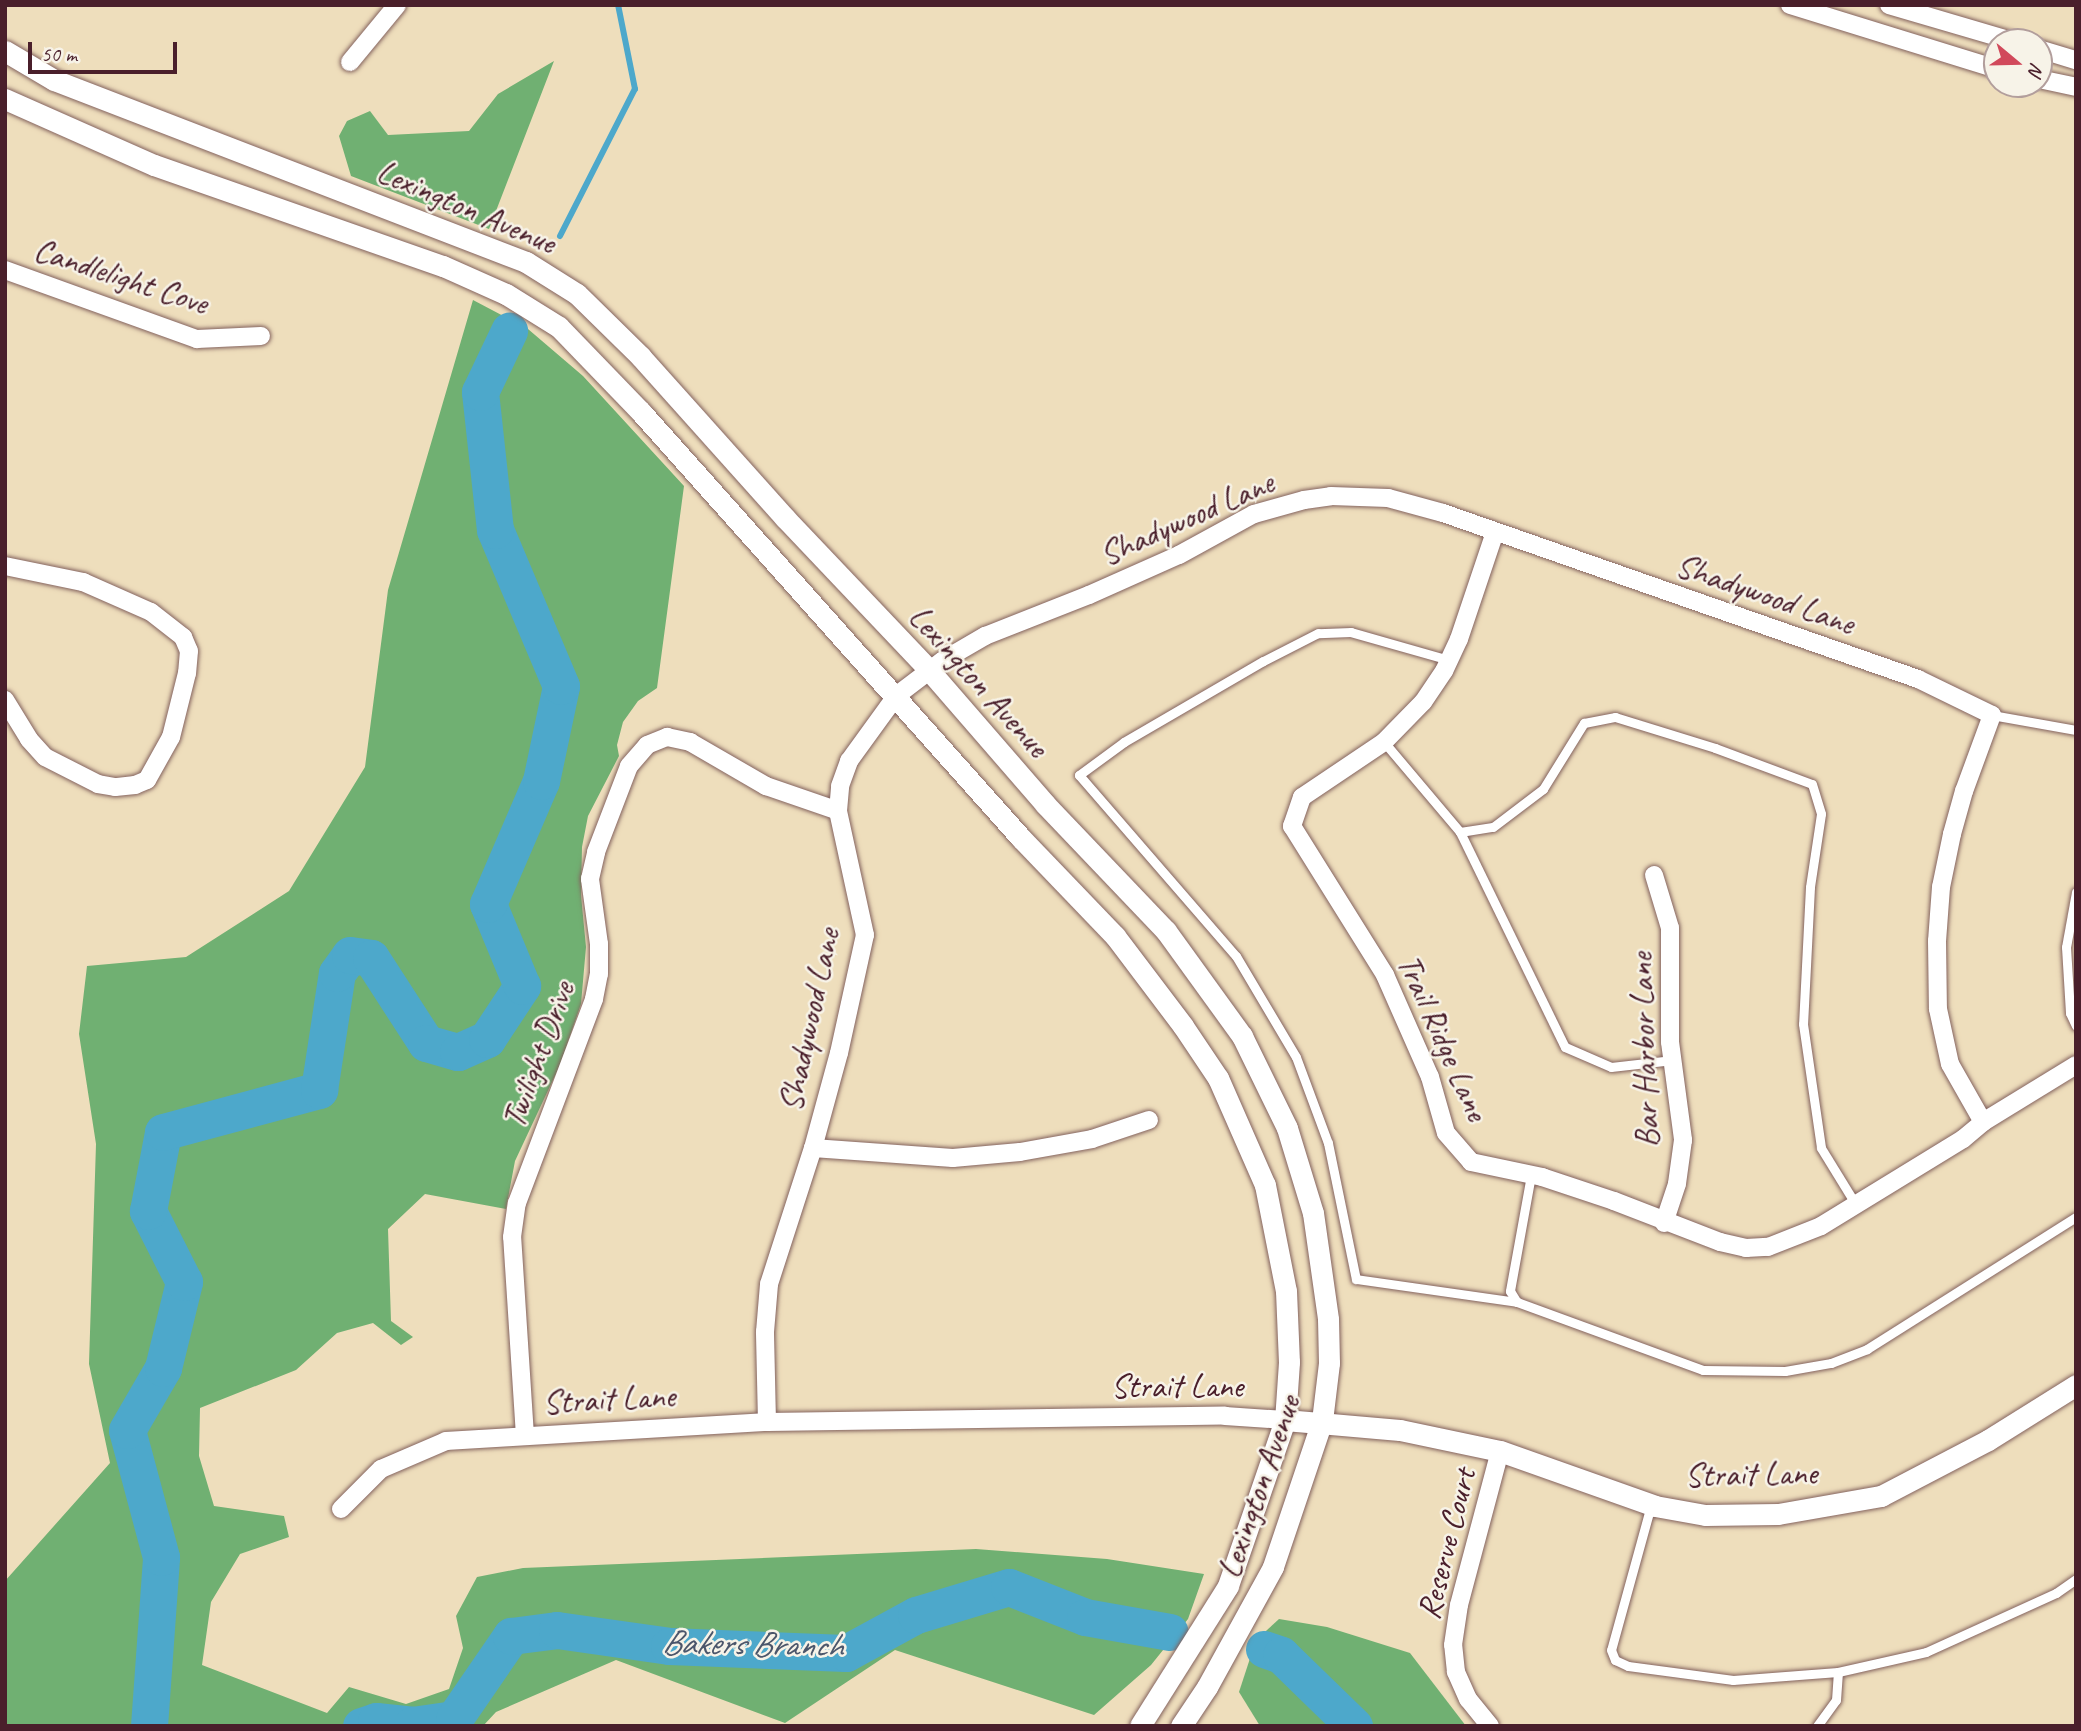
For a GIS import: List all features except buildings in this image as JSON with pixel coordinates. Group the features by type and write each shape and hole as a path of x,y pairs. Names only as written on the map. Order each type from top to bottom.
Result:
{"street":[{"path":"350,62 397,5"},
{"path":"1790,5 1983,65"},
{"path":"1889,5 1983,33"},
{"name":"Lexington Avenue","path":"5,51 54,80 526,262 577,294 641,357 785,519 929,670 1045,804 1166,931 1242,1036 1287,1128 1313,1213 1328,1319 1329,1363 1322,1421 1273,1567 1206,1687 1181,1726"},
{"path":"2053,53 2076,60"},
{"path":"2053,82 2076,88"},
{"name":"Lexington Avenue","path":"5,99 154,165 443,266 506,294 559,327 641,412 814,610 896,696 1021,838 1115,936 1218,1078 1265,1185 1284,1280 1289,1362 1285,1420 1228,1586 1140,1726"},
{"name":"Candlelight Cove","path":"5,270 197,339 261,336"},
{"name":"Shadywood Lane","path":"768,1422 765,1332 769,1284 813,1148 839,1053 865,936 838,811 840,786 849,761 896,696 929,670 985,636 1090,595 1180,555 1254,514 1304,500 1331,496 1388,498 1495,532 1918,679 1992,715"},
{"name":"Trail Ridge Lane","path":"1495,532 1449,660 1423,702 1384,742 1302,797 1292,826 1385,975 1430,1077 1446,1133 1471,1162 1531,1175 1614,1201 1664,1223 1720,1242 1746,1248 1768,1247 1800,1237 1856,1205 2076,1065"},
{"path":"5,566 83,582 151,612 183,637 189,651 187,673 171,737 147,780 135,785 115,787 98,784 45,757 29,739 5,700"},
{"path":"1983,1122 1950,1064 1938,1009 1937,941 1941,887 1952,834 1964,791 1992,715"},
{"name":"Twilight Drive","path":"524,1436 512,1237 517,1203 594,999 599,974 599,944 590,879 596,852 629,766 647,745 667,737 690,742 766,786 838,811"},
{"name":"Bar Harbor Lane","path":"1654,875 1670,928 1673,1060 1683,1140 1676,1184 1664,1223"},
{"path":"813,1148 953,1158 1020,1152 1092,1139 1149,1121"},
{"name":"Strait Lane","path":"341,1509 381,1469 446,1441 768,1422 1226,1416 1322,1421 1400,1430 1500,1451 1651,1505 1706,1515 1778,1514 1881,1496 1988,1440 2076,1385"},
{"name":"Reserve Court","path":"1490,1726 1468,1699 1456,1672 1453,1646 1459,1605 1500,1451"}],"lane":[{"path":"1449,660 1352,632 1318,633 1263,661 1124,742 1079,775 1236,956 1296,1057 1328,1143 1356,1279 1517,1302 1703,1370 1785,1371 1831,1363 1867,1349 2076,1217"},
{"path":"1992,715 2076,730"},
{"path":"1460,832 1493,827 1543,789 1584,723 1615,717 1715,748 1812,784 1821,814 1810,887 1803,1024 1821,1148 1856,1205"},
{"path":"1384,742 1460,832 1565,1047 1611,1067 1673,1060"},
{"path":"2076,892 2066,947 2070,1013 2076,1026"},
{"path":"1517,1302 1510,1291 1531,1175"},
{"path":"1651,1505 1611,1650 1615,1660 1628,1667 1733,1680 1838,1672 1926,1652 2056,1593 2076,1579"},
{"path":"1817,1726 1836,1700 1838,1672"}],"green space":[{"path":"554,61 489,229 351,176 339,136 347,121 370,111 388,135 469,131 498,94"},
{"path":"473,300 528,329 583,376 684,486 657,688 638,701 623,722 617,745 619,756 588,816 582,847 581,895 586,947 581,1004 560,1065 515,1161 506,1209 425,1194 388,1229 391,1321 413,1337 401,1345 373,1323 337,1333 296,1370 200,1408 199,1456 214,1506 284,1516 289,1537 240,1554 211,1602 202,1665 327,1713 349,1687 406,1704 449,1689 463,1648 456,1616 477,1577 523,1568 976,1549 1107,1559 1204,1574 1188,1619 1151,1665 1094,1715 895,1650 785,1723 616,1660 496,1712 483,1726 5,1726 5,1581 110,1463 89,1364 96,1144 79,1034 87,966 186,957 289,891 365,767 388,590"},
{"path":"1279,1619 1327,1627 1410,1653 1466,1726 1260,1726 1239,1692 1256,1640"}],"waterway":[{"path":"560,236 635,89 618,5"},
{"path":"149,1726 161,1557 127,1430 163,1368 184,1282 148,1211 163,1132 319,1090 337,973 350,955 371,958 426,1043 458,1052 487,1039 522,986 488,904 541,781 561,686 495,530 480,392 509,331"},
{"name":"Bakers Branch","path":"361,1726 376,1721 412,1725 454,1719 511,1636 557,1630 669,1646 846,1653 916,1615 1009,1587 1085,1617 1170,1632"},
{"name":"Bakers Branch","path":"1264,1649 1281,1655 1354,1726"}]}
